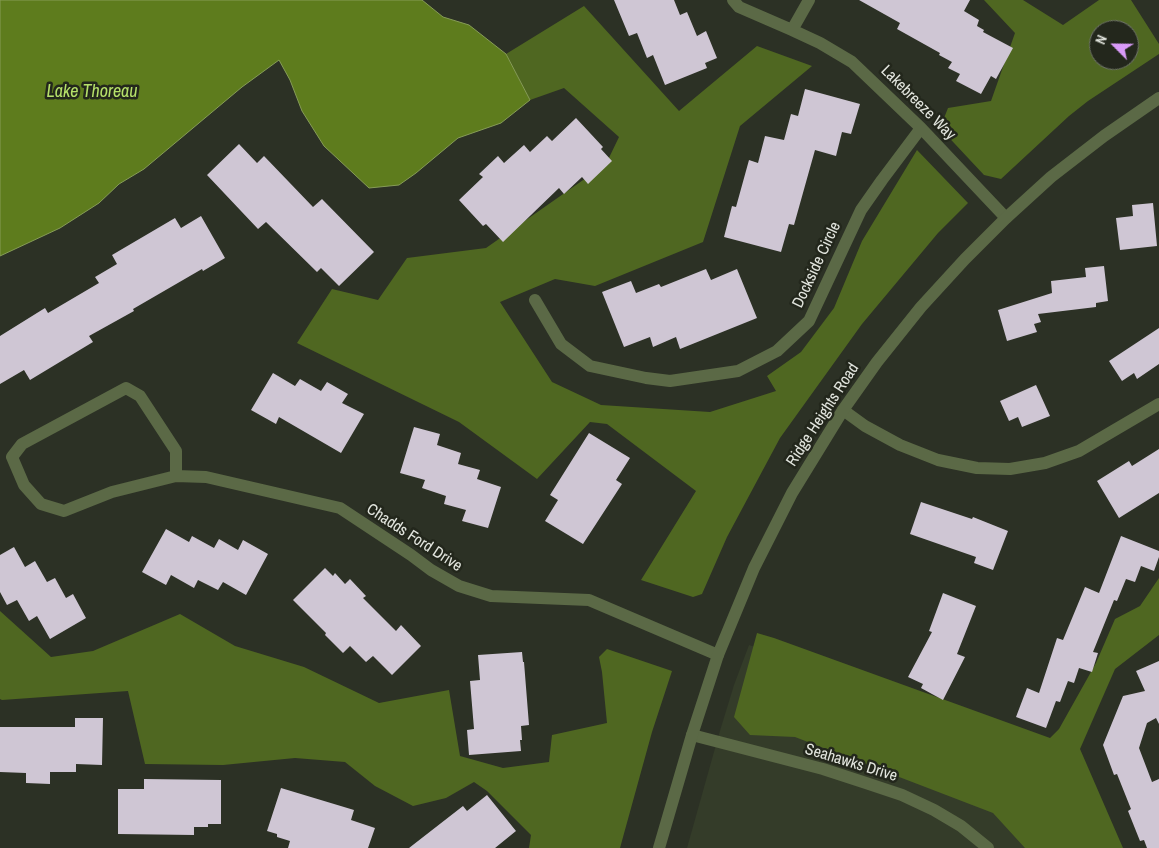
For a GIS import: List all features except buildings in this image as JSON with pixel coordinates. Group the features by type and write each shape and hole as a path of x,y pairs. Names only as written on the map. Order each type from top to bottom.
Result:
{"street":[{"name":"Lakebreeze Way","path":"732,0 739,8 820,43 852,62 921,128 1006,218"},
{"path":"792,30 809,0"},
{"name":"Ridge Heights Road","path":"659,848 718,655 754,568 792,493 843,410 877,362 921,307 1006,218 1059,171 1104,136 1159,98"},
{"name":"Dockside Circle","path":"535,300 561,344 590,366 670,381 738,372 777,351 809,321 861,210 921,128"},
{"name":"Chadds Ford Drive","path":"176,476 176,451 140,396 126,388 22,444 12,457 24,485 41,504 64,511 112,492 176,476 206,477 340,508 431,570 459,586 491,596 588,600 718,655"},
{"path":"843,410 865,426 900,446 938,460 977,468 1010,469 1045,463 1080,451 1159,404"},
{"name":"Seahawks Drive","path":"692,735 823,770 902,795 934,810 961,826 988,848"}],"shaded area":[{"path":"984,0 1023,0 1063,25 1099,0 1131,0 1159,44 1159,54 1139,67 1139,20 1089,20 1089,70 1135,70 1069,116 1001,179 984,175 940,128 948,108 991,101 1015,33"},
{"path":"584,6 679,111 757,46 812,66 740,126 703,242 595,286 555,279 500,302 552,382 601,405 710,412 776,391 767,376 801,352 834,308 862,241 917,150 968,203 938,233 862,324 780,438 727,537 702,594 693,597 641,580 696,491 607,424 590,422 537,479 459,422 297,343 332,289 378,300 407,258 486,248 606,164 619,137 564,88 530,100 506,54"},
{"path":"1159,578 1159,635 1115,669 1080,749 1123,848 1025,848 993,813 795,737 750,735 734,717 757,633 1050,738 1059,729 1096,663 1115,619 1140,606"},
{"path":"0,611 51,657 93,651 180,614 235,646 304,667 379,703 449,690 460,756 503,768 549,762 552,735 607,723 599,657 607,649 672,671 652,732 620,848 529,848 531,835 487,791 474,782 446,798 413,806 375,786 345,762 295,758 223,765 145,764 128,691 2,700 0,699"},
{"path":"749,645 1062,747 1104,848 687,848 719,734"}],"water":[{"name":"Lake Thoreau","path":"0,0 422,0 443,17 469,25 506,54 530,100 501,123 458,138 399,185 369,188 324,146 302,111 290,80 279,60 242,87 144,169 119,184 99,203 60,228 0,256"}]}
